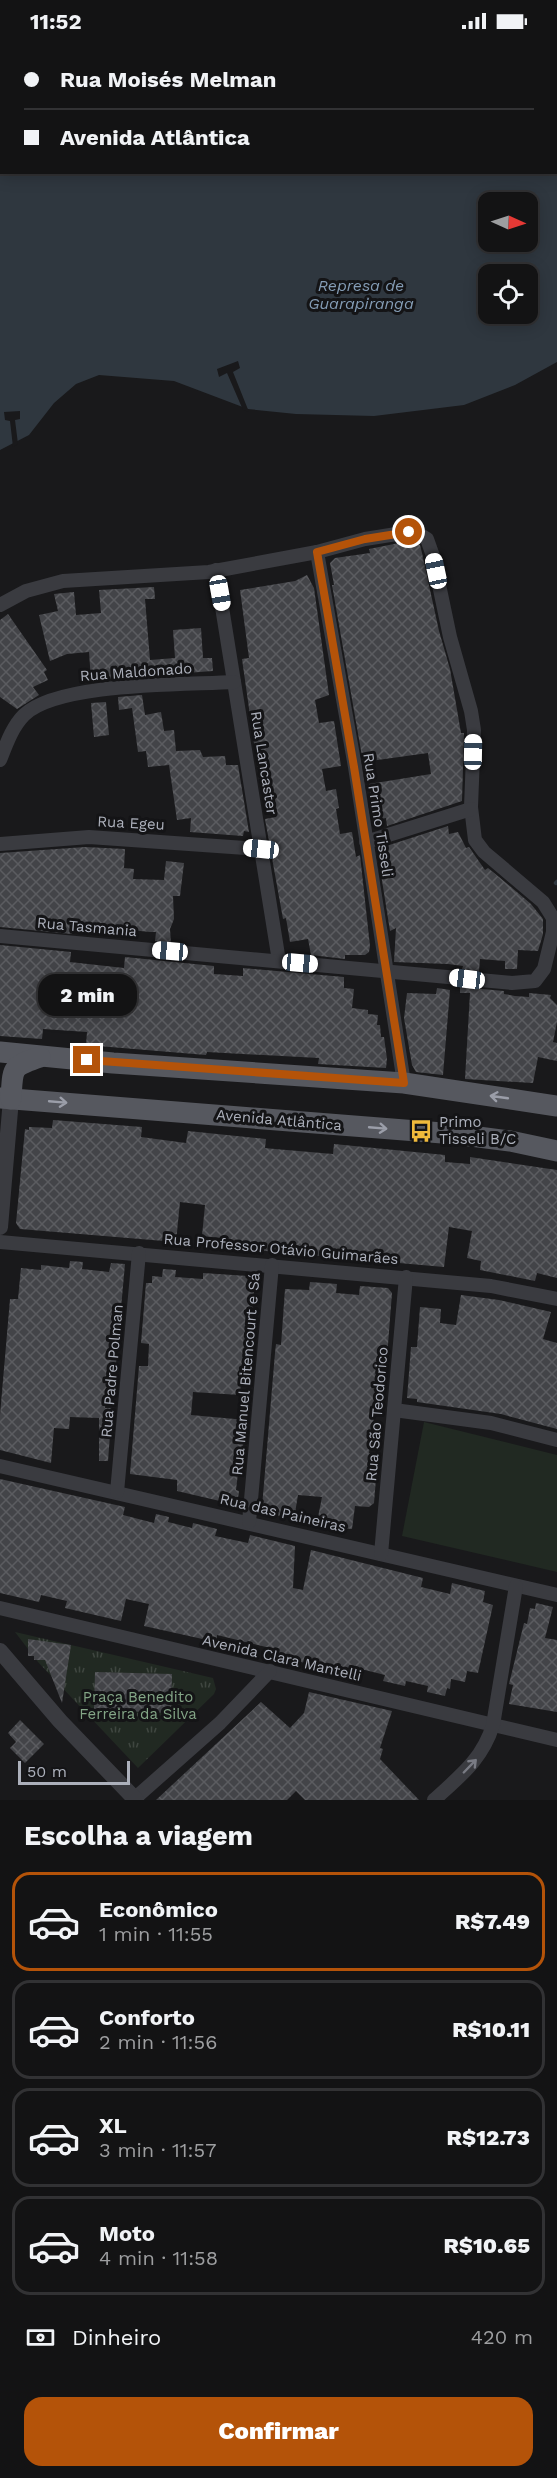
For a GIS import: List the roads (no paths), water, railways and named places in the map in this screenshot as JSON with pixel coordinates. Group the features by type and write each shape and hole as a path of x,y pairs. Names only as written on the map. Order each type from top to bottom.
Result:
{"main road":[{"path":"0,1052 404,1083 557,1106"},
{"path":"6,1098 14,1070 24,1062 44,1056"},
{"name":"Avenida Atlântica","path":"6,1098 455,1134 510,1141 557,1151"}],"street":[{"path":"0,605 26,591 63,581 216,570 317,552 365,539 409,532 417,533 427,539 433,556 450,637 471,711 474,730 471,809 366,842"},
{"name":"Rua Primo Tisseli","path":"317,552 404,1083"},
{"name":"Rua Lancaster","path":"216,570 279,961"},
{"name":"Rua Maldonado","path":"0,760 13,729 24,715 39,705 63,695 88,691 234,682"},
{"name":"Rua Tasmania","path":"0,936 386,970 489,982 535,981 544,969 553,932 553,918 543,902 484,852 475,840 471,809"},
{"name":"Rua Egeu","path":"0,844 89,837 261,849"},
{"path":"0,1227 6,1098"},
{"name":"Rua Professor Otávio Guimarães","path":"0,1242 406,1277 491,1286 557,1299"},
{"name":"Rua Padre Polman","path":"117,1492 139,1253"},
{"name":"Rua Manuel Bitencourt e Sá","path":"249,1522 272,1265"},
{"name":"Rua São Teodorico","path":"381,1554 406,1277"},
{"path":"393,1410 491,1423 557,1440"},
{"name":"Rua das Paineiras","path":"0,1466 557,1595"},
{"path":"434,1800 478,1758 485,1747 493,1725 516,1586"},
{"name":"Avenida Clara Mantelli","path":"0,1608 557,1740"},
{"path":"0,1651 60,1721 135,1800 220,1724 270,1671"}],"water":[{"name":"Represa de Guarapiranga","path":"0,174 557,174 557,362 515,385 464,405 374,416 296,414 248,409 174,381 99,375 76,384 54,403 29,435 0,450"}],"place":[{"name":"Primo Tisseli B/C","path":"421,1131"}],"park label":[{"name":"Praça Benedito Ferreira da Silva","path":"138,1706"}]}
